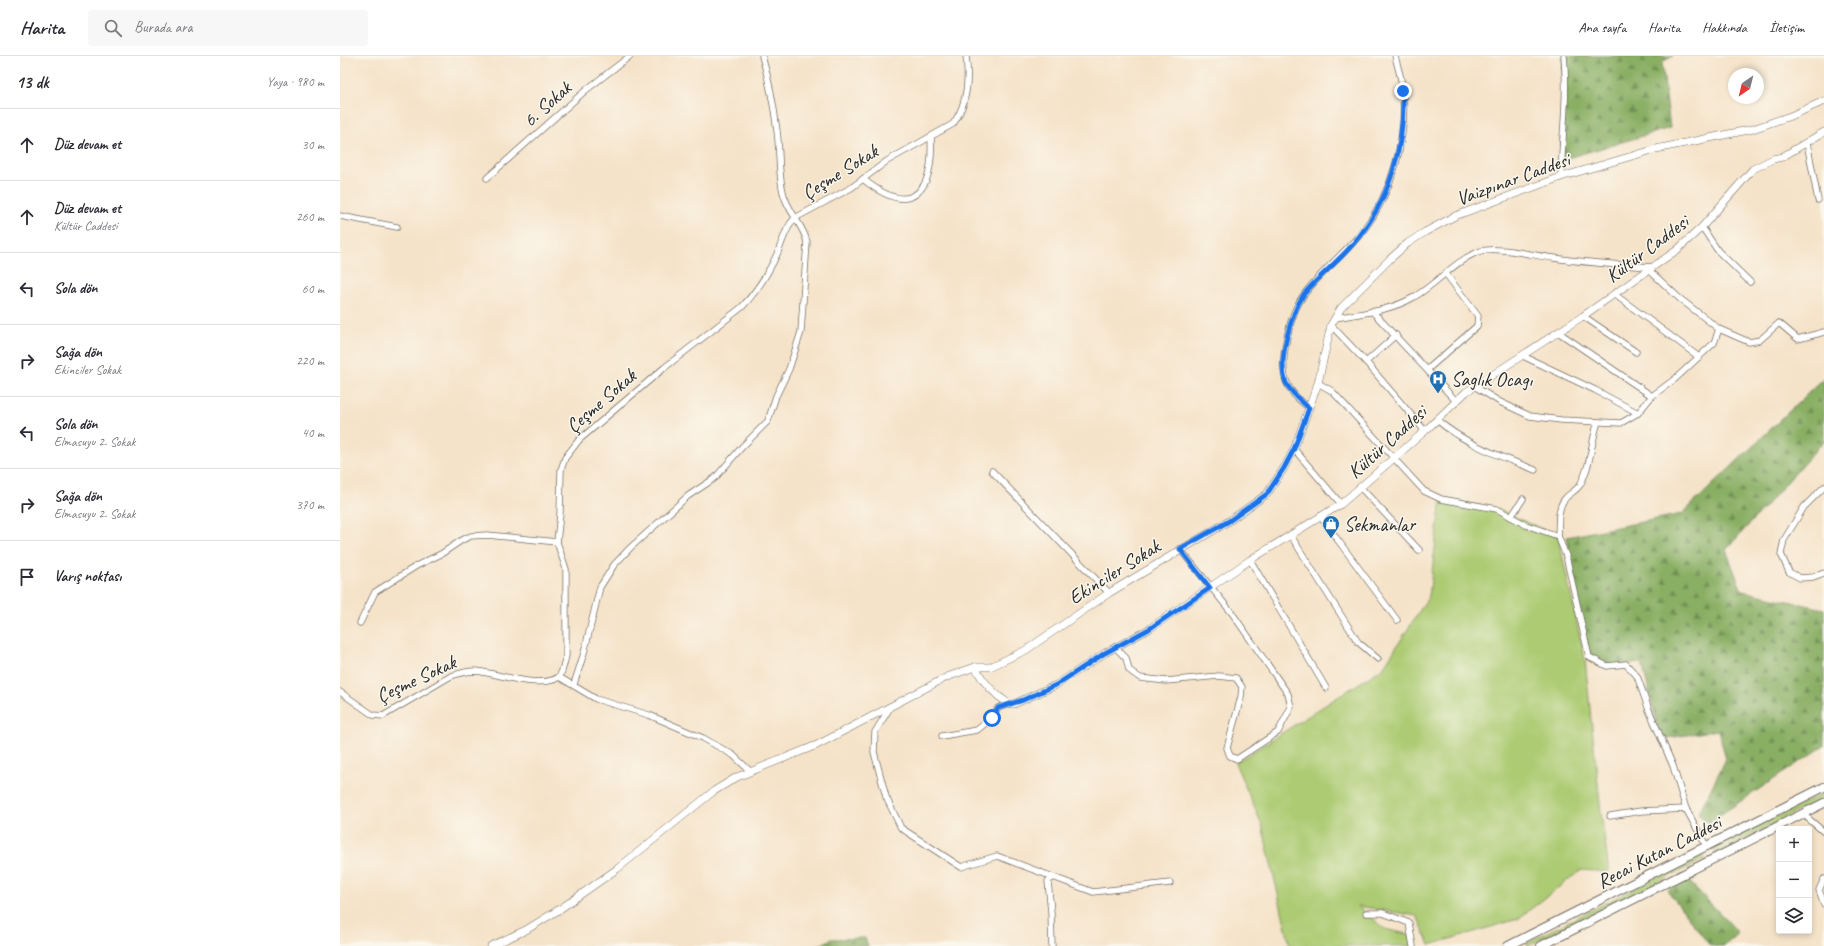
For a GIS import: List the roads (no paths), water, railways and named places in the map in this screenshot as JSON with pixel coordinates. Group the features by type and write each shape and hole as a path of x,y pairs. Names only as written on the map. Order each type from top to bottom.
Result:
{"main road":[{"name":"Recai Kutan Caddesi","path":"1508,946 1824,787"},
{"name":"Recai Kutan Caddesi","path":"1541,946 1824,803"}],"street":[{"name":"6. Sokak","path":"487,178 586,90 630,56"},
{"path":"574,684 586,647 600,587 614,565 630,548 688,496 715,478 742,447 768,421 776,396 789,369 801,332 806,242 805,236 786,203 783,193 777,131 762,56"},
{"name":"Çeşme Sokak","path":"340,692 373,715 383,716 451,676 462,672 478,672 520,680 544,681 559,677 562,672 566,656 566,574 557,542 560,514 561,470 565,458 573,446 664,368 736,312 752,296 776,257 790,224 795,218 837,197 898,155 953,124 959,116 963,105 967,81 966,56"},
{"path":"1309,408 1298,399 1286,383 1285,351 1287,334 1294,314 1304,294 1363,231 1370,222 1387,189 1398,155 1402,131 1403,91 1395,56"},
{"path":"1561,177 1566,82 1564,56"},
{"name":"Vaizpınar Caddesi","path":"1309,408 1318,383 1331,325 1335,318 1346,303 1390,259 1425,232 1455,216 1561,177 1656,149 1752,129 1793,115 1824,101"},
{"name":"Kültür Caddesi","path":"1009,704 1023,700 1056,685 1115,647 1149,629 1250,560 1341,504 1394,459 1474,386 1584,316 1672,253 1702,227 1724,203 1746,175 1753,169 1773,159 1782,157 1824,132"},
{"path":"863,179 883,194 890,196 904,198 916,194 924,187 929,176 932,161 931,137"},
{"path":"1807,143 1818,200"},
{"path":"340,216 372,223 397,226"},
{"path":"1702,227 1718,251 1750,282"},
{"path":"1335,318 1396,306 1414,297 1464,260 1482,250 1501,250 1555,258 1651,268 1679,298 1719,330 1749,342 1760,340 1779,323 1798,339 1824,332"},
{"path":"1428,369 1477,326 1478,316 1446,274"},
{"path":"1614,294 1699,357"},
{"path":"1372,311 1428,369 1456,401"},
{"path":"1584,316 1636,352"},
{"path":"1331,325 1366,362 1425,431"},
{"path":"1474,386 1500,402 1530,416 1561,420 1621,423 1638,413 1652,396 1675,379 1714,343 1719,330"},
{"path":"1558,332 1652,396"},
{"path":"1366,362 1396,335"},
{"path":"1523,356 1595,390 1638,413"},
{"path":"1318,383 1332,391 1424,491 1441,499 1497,509 1526,525 1558,536"},
{"name":"Ekinciler Sokak","path":"491,946 526,930 617,870 714,791 750,771 817,745 947,677 975,667 990,667 1026,650 1109,593 1180,549 1229,521 1267,494 1284,468 1294,449 1309,408"},
{"path":"1437,420 1452,433 1486,451 1535,470"},
{"path":"1598,422 1593,436 1588,462 1579,485 1563,500 1559,515 1558,536 1566,556 1589,658 1607,666 1626,664 1637,676 1649,710 1673,766 1686,809 1707,847"},
{"path":"1294,449 1341,504"},
{"path":"992,471 1109,593"},
{"path":"1824,487 1804,507 1784,540 1781,554 1789,572 1800,578 1813,577 1824,573"},
{"path":"1361,488 1419,550"},
{"path":"1511,517 1523,499"},
{"path":"1320,516 1397,620"},
{"path":"360,622 375,592 418,565 441,554 462,540 477,535 487,535 557,542"},
{"path":"1291,536 1358,642 1378,659"},
{"path":"1115,647 1126,658 1129,670 1140,678 1166,681 1219,676 1236,678 1242,687 1241,697 1227,748 1230,756 1237,759 1247,754 1278,732 1291,707 1288,694 1232,613 1210,588 1180,549"},
{"path":"1250,560 1326,688"},
{"path":"942,736 977,730 992,718 998,708 1009,704 982,679 975,667"},
{"path":"559,677 574,684 579,690 596,700 649,715 696,734 733,755 750,771"},
{"path":"891,706 875,732 874,752 886,797 901,828 961,867 997,856 1093,892 1170,883"},
{"path":"1610,816 1641,811 1686,809"},
{"path":"1803,814 1824,832"},
{"path":"1052,946 1048,881 1053,878"},
{"path":"1824,879 1818,890 1824,904"},
{"path":"1366,913 1382,913 1409,923 1413,946"}],"place":[{"name":"Saglık Ocagı","path":"1438,394"},
{"name":"Sekmanlar","path":"1331,539"}]}
